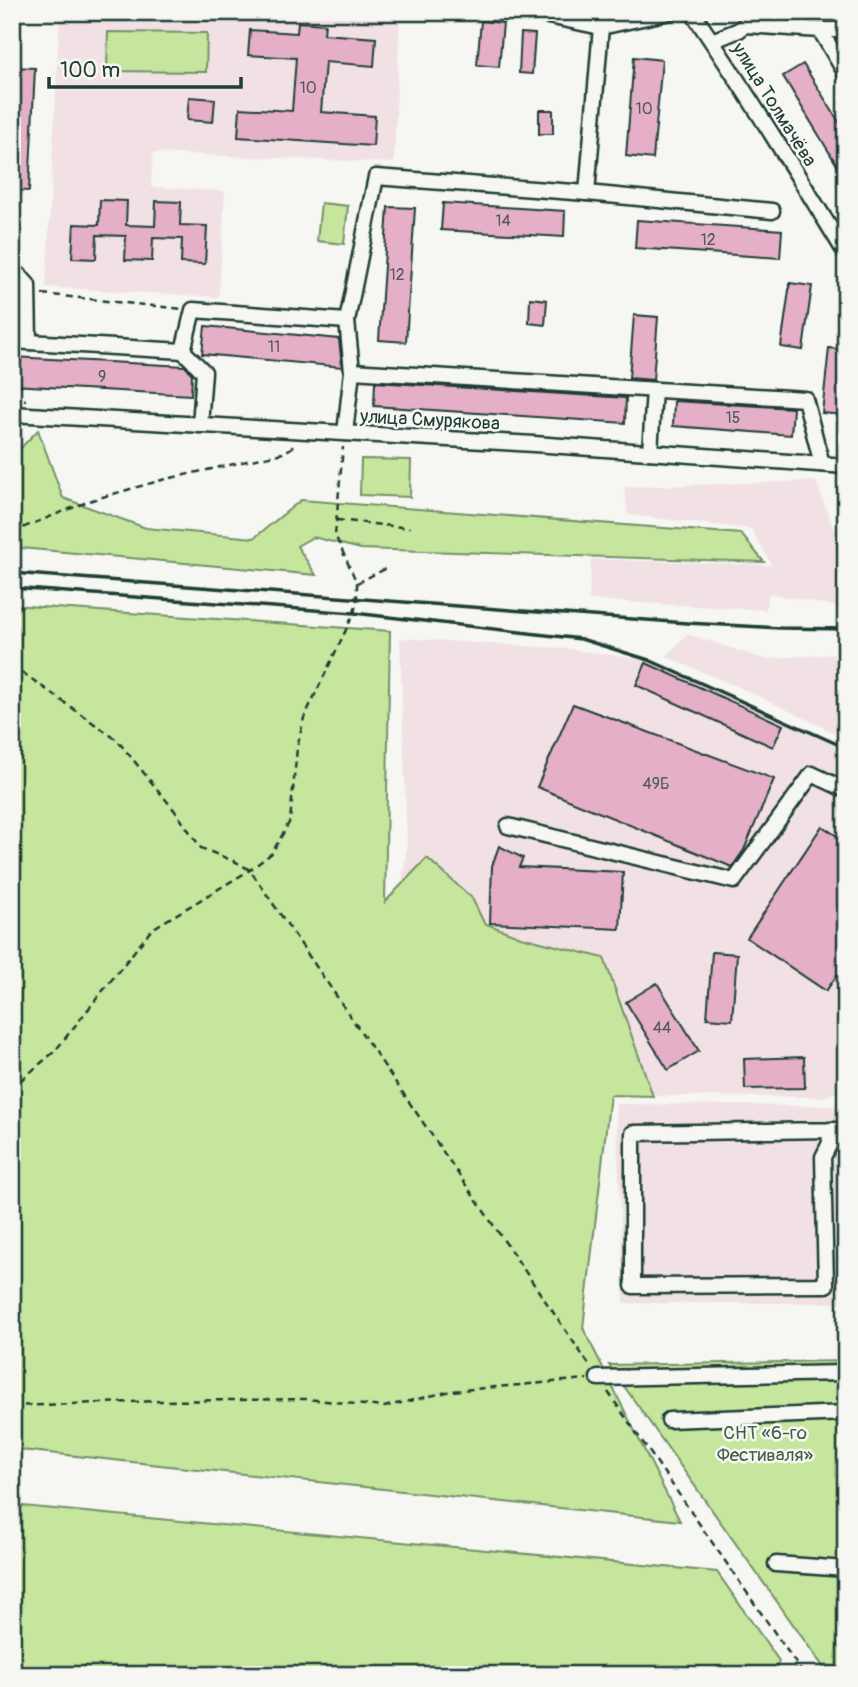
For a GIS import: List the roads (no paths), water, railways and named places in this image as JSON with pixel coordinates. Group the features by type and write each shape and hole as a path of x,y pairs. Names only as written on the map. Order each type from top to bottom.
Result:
{"street":[{"path":"529,12 601,27 670,12"},
{"name":"улица Толмачёва","path":"692,12 846,254"},
{"path":"712,41 739,30 759,12"},
{"path":"745,25 846,30"},
{"path":"587,193 601,27"},
{"path":"820,30 846,74"},
{"path":"345,433 352,371 347,321 376,177 587,193 772,211"},
{"path":"12,274 19,275 28,285 29,342"},
{"path":"183,351 193,310 347,321"},
{"path":"12,341 183,351 204,372 200,425"},
{"path":"352,371 805,399 822,464"},
{"path":"650,452 654,390"},
{"name":"улица Смурякова","path":"12,414 846,466"},
{"path":"508,826 734,881 813,774 846,790"},
{"path":"829,1130 830,1143 823,1157 826,1285 633,1286 633,1133 829,1130 846,1130"},
{"path":"598,1378 846,1373"},
{"path":"669,1420 846,1413"},
{"path":"776,1564 846,1569"}],"railway":[{"path":"12,573 687,623 846,629"},
{"path":"12,588 354,613 581,639 649,660 846,748"}],"park label":[{"name":"СНТ «6-го Фестиваля»","path":"765,1443"}]}
